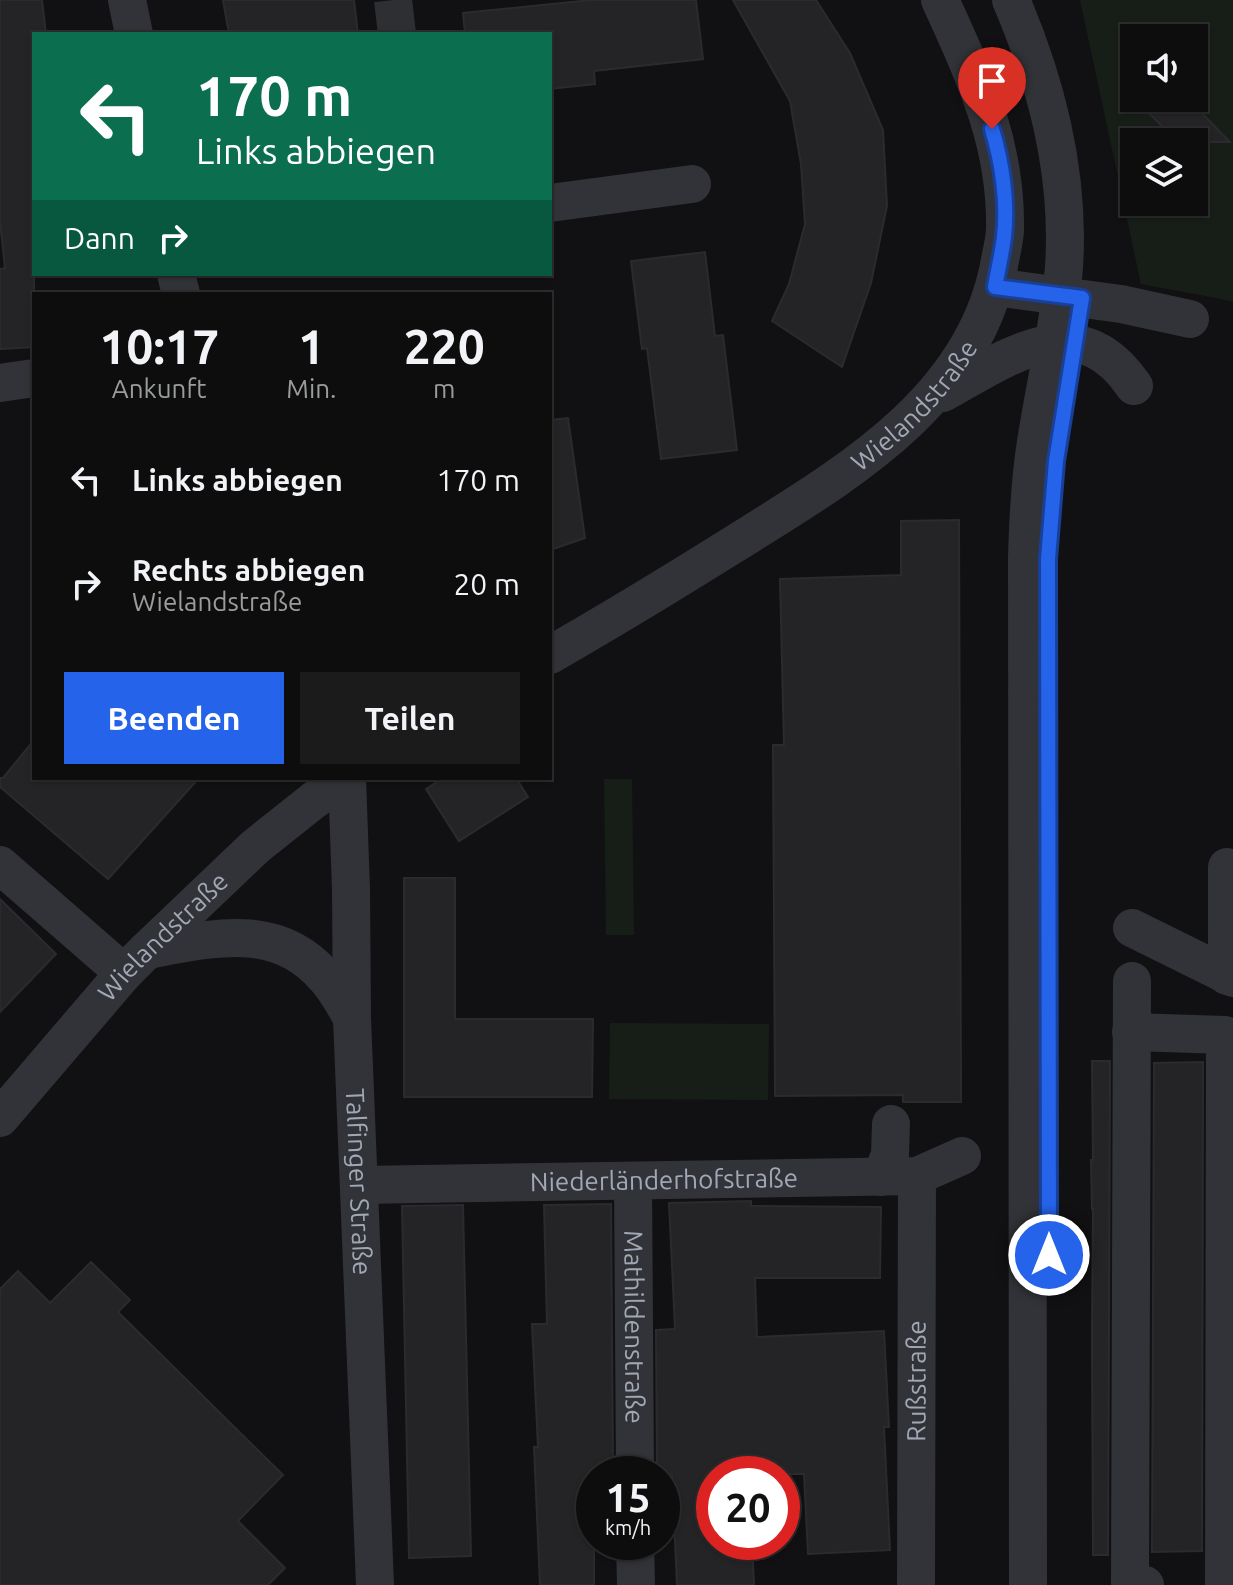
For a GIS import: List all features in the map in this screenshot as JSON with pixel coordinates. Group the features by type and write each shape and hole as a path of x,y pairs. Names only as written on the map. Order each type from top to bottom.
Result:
{"street":[{"path":"127,0 134,32"},
{"name":"Wielandstraße","path":"552,654 669,585 841,476 927,403 965,354 980,326 1058,318 1005,233 1004,191 998,148 971,69 940,0"},
{"path":"1011,0 1038,71 1051,117 1064,224 1064,265 1032,473 1027,558 1028,1585"},
{"path":"1036,0 1066,80 1080,146 1086,239 1058,318 1048,559 1050,1585"},
{"path":"552,203 692,184"},
{"path":"927,403 1007,358 1035,346 1058,318 1121,304 1190,319"},
{"path":"1058,318 1111,359 1134,386"},
{"path":"0,383 32,378"},
{"name":"Wielandstraße","path":"0,1118 135,962 255,847 343,780"},
{"name":"Talfinger Straße","path":"346,780 352,1018 375,1585"},
{"path":"0,865 92,944 135,962 212,938 239,936 288,948 308,960 326,977 352,1018"},
{"path":"1132,928 1230,977 1227,867"},
{"path":"1132,981 1130,1582 1145,1585"},
{"path":"1131,1032 1225,1035 1224,1585"},
{"name":"Rußstraße","path":"891,1124 890,1155 899,1176 916,1585"},
{"name":"Niederländerhofstraße","path":"360,1185 899,1176 962,1156"},
{"name":"Mathildenstraße","path":"633,1181 635,1456"},
{"path":"635,1560 636,1585"}],"shaded area":[{"path":"1080,0 1233,0 1233,302 1141,284 1126,216 1208,216 1208,128 1120,128 1120,186"},
{"path":"604,779 632,779 634,935 606,935"},
{"path":"610,1023 769,1024 768,1100 609,1099"}],"building":[{"path":"0,0 42,0 46,32 32,32 32,347 0,349 0,269 5,268 0,221"},
{"path":"223,0 354,0 358,32 229,32"},
{"path":"591,0 696,0 703,59 594,71 595,84 552,89 552,32 465,32 463,13"},
{"path":"733,0 816,0 850,53 883,130 887,206 871,283 842,367 772,321 789,284 805,224 801,164 790,101"},
{"path":"1148,112 1201,112 1230,142 1208,142 1208,128 1163,128"},
{"path":"705,252 715,336 723,335 737,450 661,459 647,348 642,349 631,261"},
{"path":"568,418 585,538 552,549 552,420"},
{"path":"959,520 961,1102 903,1102 903,1095 775,1096 773,745 784,745 780,579 901,575 901,521"},
{"path":"32,742 32,780 197,780 108,879 0,787 0,778"},
{"path":"440,780 517,780 528,797 459,841 426,789"},
{"path":"404,878 455,878 455,1019 593,1019 592,1097 404,1097"},
{"path":"0,899 56,954 0,1012"},
{"path":"1092,1061 1110,1061 1108,1555 1093,1555"},
{"path":"1203,1062 1202,1551 1152,1552 1154,1063"},
{"path":"751,1201 751,1206 881,1207 880,1278 755,1278 757,1337 884,1331 889,1427 884,1427 890,1550 808,1554 804,1474 800,1474 800,1456 696,1456 696,1560 753,1560 754,1585 677,1585 676,1560 680,1560 680,1456 657,1456 656,1330 675,1329 669,1203"},
{"path":"611,1204 613,1456 576,1456 576,1560 594,1560 594,1585 540,1585 532,1324 547,1324 544,1205"},
{"path":"463,1205 471,1556 409,1558 402,1206"},
{"path":"91,1262 130,1300 118,1312 283,1475 238,1521 285,1568 268,1585 0,1585 0,1289 18,1271 50,1303"}],"tunnel":[{"path":"393,0 397,32"}],"route":[{"path":"992,129 1004,191 1005,233 995,287 1082,298 1056,461 1048,559 1049,1255"}]}
